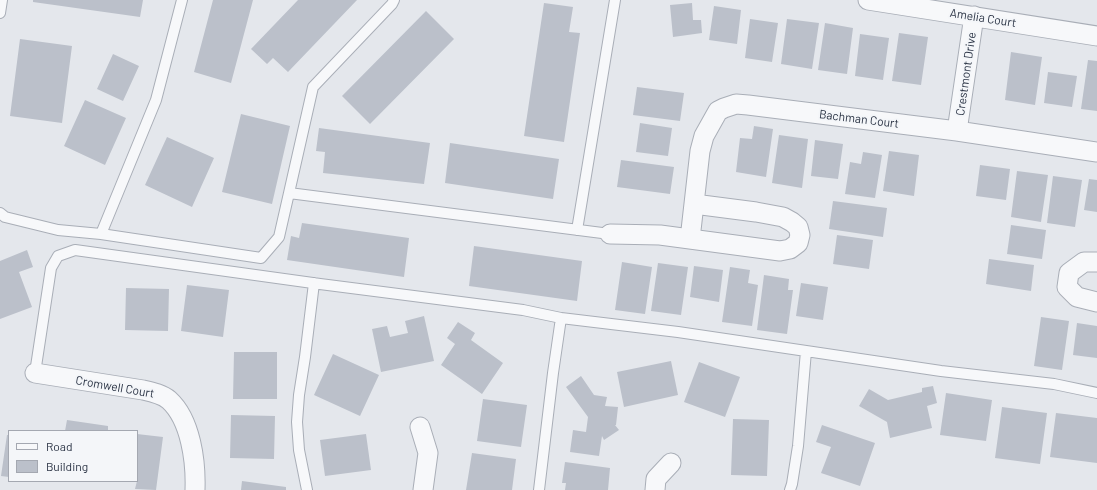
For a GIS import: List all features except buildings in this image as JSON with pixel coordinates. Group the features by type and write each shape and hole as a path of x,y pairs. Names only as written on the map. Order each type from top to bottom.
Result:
{"street":[{"name":"Amelia Court","path":"868,0 1097,36"},
{"name":"Crestmont Drive","path":"957,131 974,16"},
{"name":"Bachman Court","path":"690,239 700,151 704,136 718,111 736,104 957,131 1097,152"},
{"path":"610,234 660,235 780,251 790,249 798,243 800,235 798,227 783,217 694,204"},
{"path":"1097,262 1084,262 1069,272 1068,287 1077,297 1097,302"},
{"name":"Cromwell Court","path":"35,373 143,390 155,393 168,399 177,409 189,436 194,462 195,490"},
{"path":"420,427 428,453 423,490"},
{"path":"655,490 656,480 671,463"}],"lane":[{"path":"0,13 2,0"},
{"path":"101,234 156,100 182,0"},
{"path":"0,214 58,230 101,234 261,258 279,237 313,87 392,4 394,0"},
{"path":"577,230 615,0"},
{"path":"289,193 610,234"},
{"path":"35,373 51,268 58,256 75,250 523,310 561,318 678,332 941,371 1054,384 1097,393"},
{"path":"307,490 299,450 298,422 299,395 314,283"},
{"path":"539,490 561,318"},
{"path":"790,490 798,446 806,351"}]}
